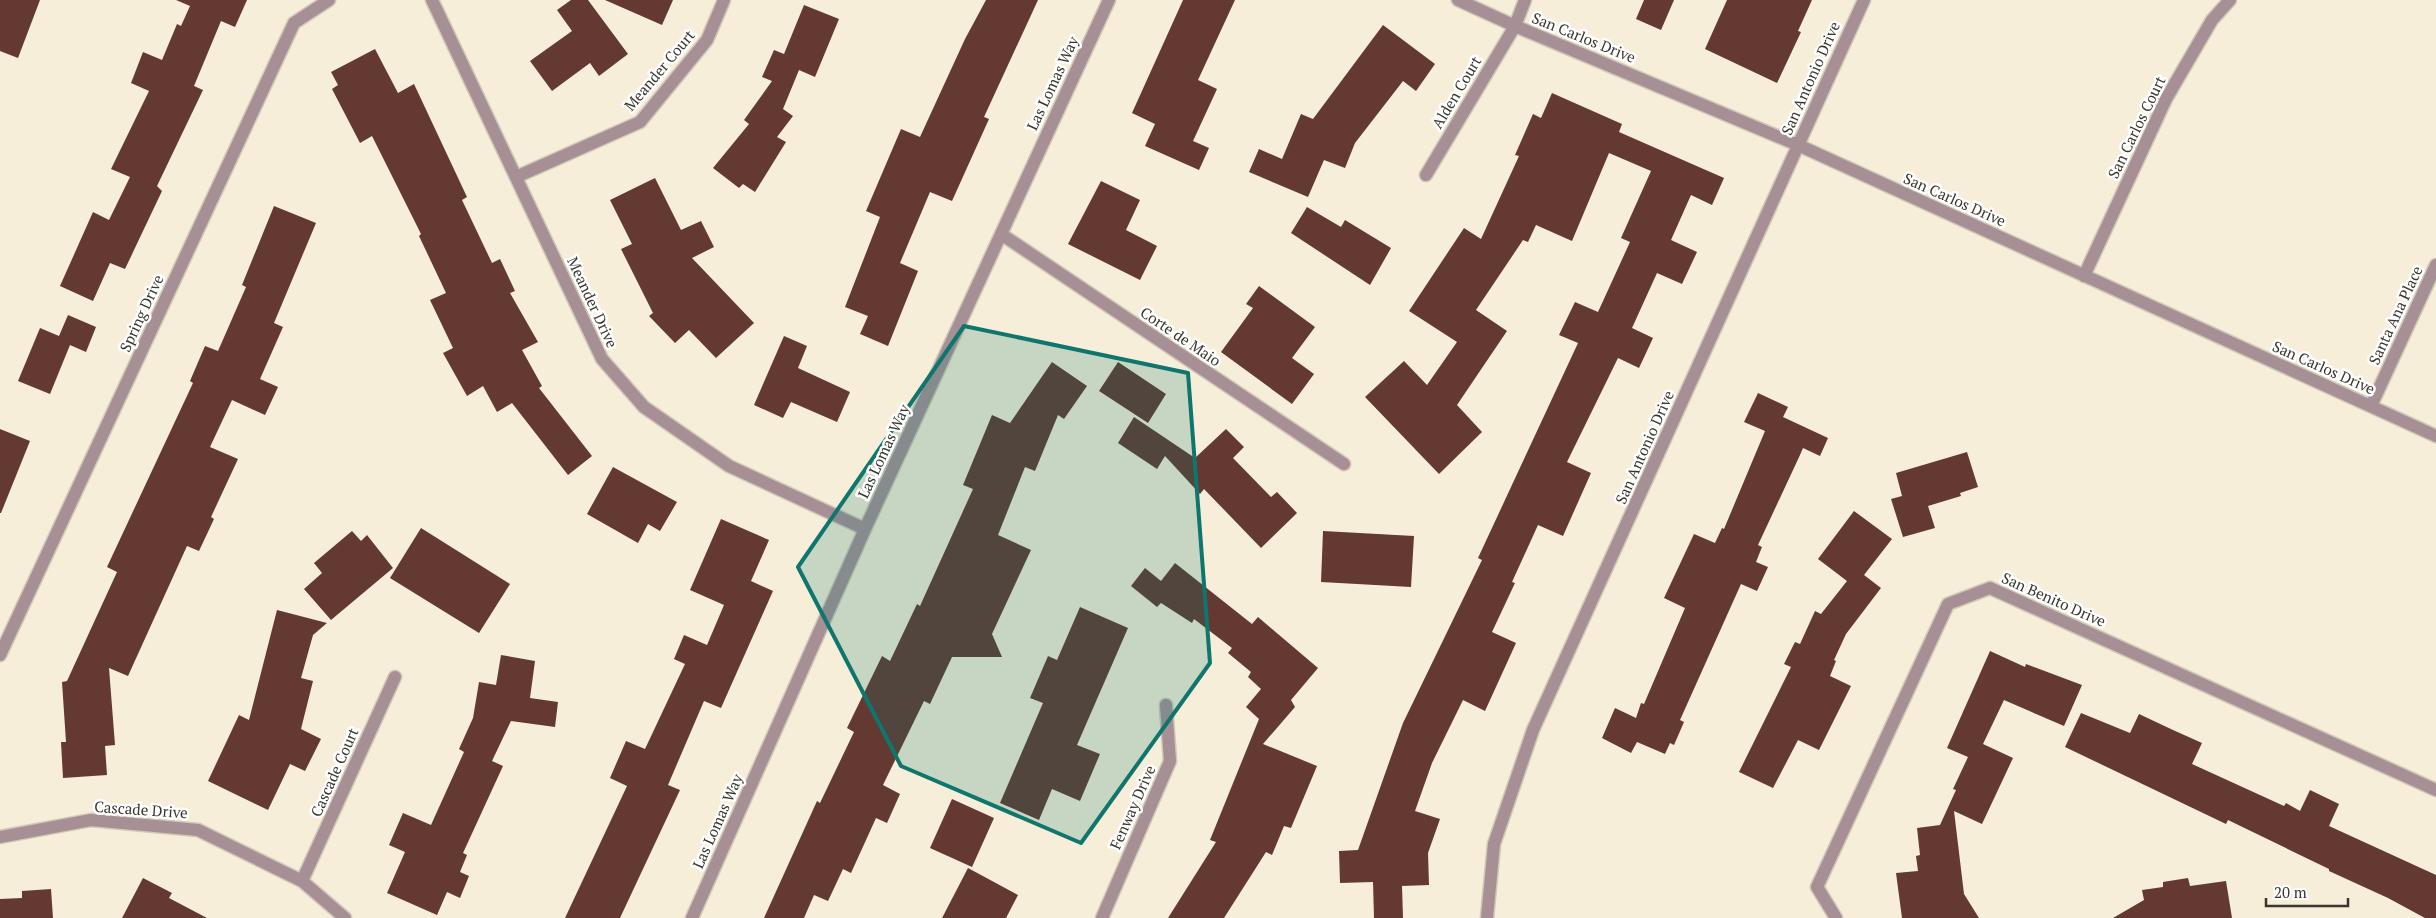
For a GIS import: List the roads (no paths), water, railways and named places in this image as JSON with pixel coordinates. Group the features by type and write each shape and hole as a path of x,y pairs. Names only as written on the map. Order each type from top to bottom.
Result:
{"street":[{"name":"Spring Drive","path":"0,655 294,23 329,0"},
{"name":"Meander Drive","path":"432,0 602,359 644,407 729,466 865,529"},
{"name":"Meander Court","path":"516,177 640,122 707,40 724,0"},
{"name":"Las Lomas Way","path":"692,918 865,529 1109,0"},
{"name":"San Carlos Drive","path":"1458,0 1515,26 1798,145 2436,436"},
{"name":"Alden Court","path":"1426,175 1515,26 1525,0"},
{"name":"San Antonio Drive","path":"1487,918 1494,844 1533,730 1864,0"},
{"name":"San Carlos Court","path":"2084,276 2166,99 2212,20 2230,0"},
{"name":"Corte de Maio","path":"1001,234 1344,464"},
{"name":"Santa Ana Place","path":"2371,406 2436,266"},
{"name":"San Benito Drive","path":"1836,918 1816,887 1944,612 1948,604 1990,588 2436,790"},
{"name":"Cascade Court","path":"302,881 395,677"},
{"name":"Fenway Drive","path":"1102,918 1170,761 1166,706"},
{"name":"Cascade Drive","path":"0,837 91,820 198,830 302,881 345,918"}]}
